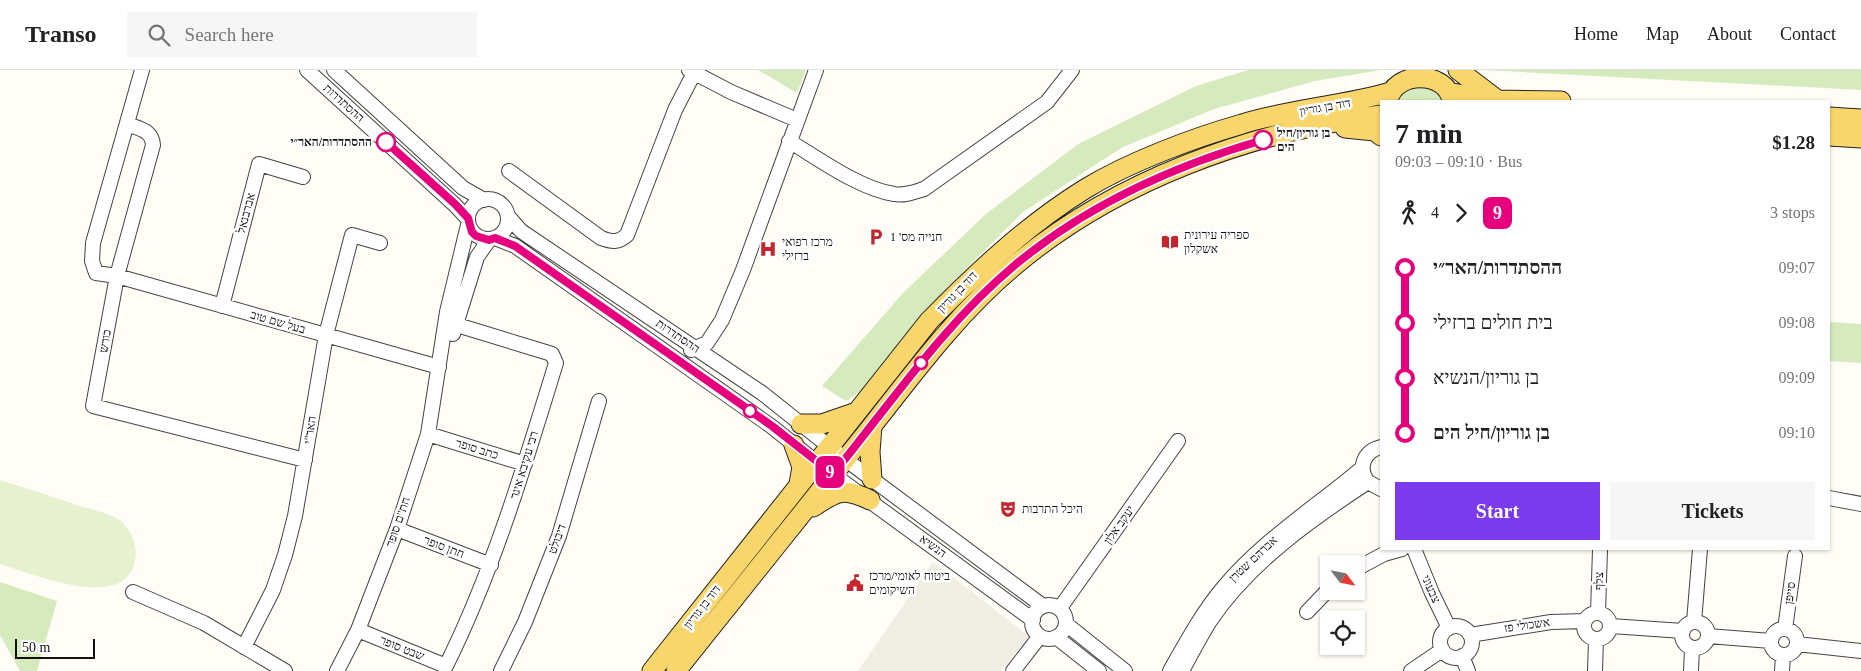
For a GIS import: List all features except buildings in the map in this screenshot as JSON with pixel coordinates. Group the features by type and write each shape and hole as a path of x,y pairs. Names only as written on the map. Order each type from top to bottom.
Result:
{"main road":[{"path":"1458,70 1498,100"},
{"path":"1389,97 1400,79 1424,72 1446,84 1451,97 1498,100"},
{"name":"דוד בן גוריון","path":"652,671 929,320 979,270 1040,221 1086,188 1146,159 1243,123 1389,97"},
{"name":"דוד בן גוריון","path":"676,671 922,362 973,305 1014,265 1075,221 1133,188 1214,154 1352,119 1380,115"},
{"path":"1830,117 1861,119"},
{"path":"1321,127 1362,128 1375,131 1380,135"},
{"path":"1830,136 1861,138"},
{"path":"801,424 825,424 857,411"},
{"path":"872,426 870,452 872,479"},
{"path":"794,445 802,467 799,484"},
{"path":"801,514 833,494 843,491 852,491 870,500"}],"street":[{"name":"בעל שם טוב","path":"142,70 93,243 92,261 96,273 117,276 440,367"},
{"name":"ההסתדרות","path":"307,70 455,204 468,222"},
{"name":"ההסתדרות","path":"334,70 464,188 484,200"},
{"path":"670,354 698,348 707,343 722,320 743,270 816,70"},
{"path":"789,141 860,182 893,194 914,193 924,188 1047,102 1072,70"},
{"path":"509,171 601,238 612,242 620,241 627,235 675,110 692,72 731,92 797,120"},
{"path":"117,276 153,145 153,138 148,132 127,124"},
{"name":"אברבנאל","path":"222,306 259,164 303,177"},
{"path":"484,200 497,201 502,205 508,216 506,227 492,239 476,236 468,222 473,206 484,200"},
{"name":"ההסתדרות","path":"508,216 521,231 698,348 845,459"},
{"name":"חת\"ם סופר","path":"337,671 358,630 396,529 428,434 440,367 447,312 468,222"},
{"name":"האר\"י","path":"244,647 273,590 285,555 306,460 326,335 352,235 380,244"},
{"name":"ההסתדרות","path":"492,239 515,246 670,354 833,474"},
{"name":"חת\"ם סופר","path":"440,367 457,325 477,257 492,239"},
{"name":"כורש","path":"117,276 94,406 306,460"},
{"name":"רבי עקיבא איגר","path":"446,666 469,620 491,565 556,363 552,354 457,325"},
{"name":"דיבולט","path":"501,671 525,622 559,536 599,401"},
{"name":"כתב סופר","path":"428,434 525,464"},
{"name":"יעקב אלון","path":"1060,608 1178,441"},
{"name":"אברהם שטרן","path":"1170,671 1212,602 1240,569 1258,552 1362,468 1369,452 1380,446"},
{"name":"הנשיא","path":"845,459 1043,606"},
{"path":"1362,468 1368,482 1380,488"},
{"name":"הנשיא","path":"833,474 1033,620"},
{"name":"אברהם שטרן","path":"1182,671 1210,621 1240,583 1291,537 1368,482"},
{"path":"1830,498 1861,504"},
{"name":"חתן סופר","path":"396,529 491,565"},
{"path":"1365,564 1384,554 1398,550"},
{"name":"צבעוני","path":"1414,550 1432,594 1449,628"},
{"name":"צלף","path":"1598,613 1600,550"},
{"path":"1694,622 1700,550"},
{"name":"סייפן","path":"1784,629 1795,556"},
{"path":"133,592 204,623 285,671"},
{"path":"1306,612 1320,598"},
{"path":"1049,605 1060,608 1066,618 1066,624 1060,635 1046,638 1040,636 1035,630 1033,620 1038,610 1043,606 1049,605"},
{"path":"1598,613 1608,619 1610,626 1606,636 1596,640 1586,633 1586,621 1590,616 1598,613"},
{"name":"אשכולי פז","path":"1470,635 1551,622 1586,621"},
{"path":"1694,622 1703,624 1708,636 1703,646 1692,648 1685,643 1683,631 1687,624 1694,622"},
{"path":"1066,624 1125,671"},
{"path":"1610,626 1683,631"},
{"path":"1449,628 1463,628 1470,635 1470,650 1462,656 1449,656 1442,650 1440,640 1449,628"},
{"path":"1771,641 1777,631 1784,629 1795,635 1797,644"},
{"name":"שבט סופר","path":"358,630 446,666"},
{"path":"1013,671 1040,636"},
{"path":"1708,636 1771,641"},
{"path":"1056,637 1099,671"},
{"path":"1596,640 1596,671"},
{"path":"1771,641 1775,652 1782,655 1790,653 1797,644"},
{"path":"1797,644 1861,651"},
{"path":"1690,671 1692,648"},
{"path":"1411,671 1442,650"},
{"path":"1782,655 1782,671"},
{"path":"1462,656 1468,671"}],"green space":[{"path":"758,70 806,70 797,93"},
{"path":"1248,70 1381,70 1315,81 1214,109 1121,148 1023,212 948,287 861,391 846,401 822,386 903,293 986,214 1078,144 1196,86"},
{"path":"1483,70 1861,70 1861,90"},
{"path":"1429,80 1446,100 1396,100 1400,90"},
{"path":"1830,322 1861,324 1861,363 1830,361"},
{"path":"0,480 107,514 122,522 129,530 136,550 135,560 128,576 114,585 97,587 76,586 0,564"},
{"path":"0,582 57,601 37,671 20,671 0,635"}],"shaded area":[{"path":"933,562 1029,636 1001,671 858,671"}],"bus line":[{"name":"9","path":"386,142 455,204 468,218 468,225 476,236 489,240 495,238 515,246 772,426 833,474 922,362 973,305 1014,265 1075,221 1133,188 1214,154 1263,140"}],"place":[{"name":"בן גוריון/חיל הים","path":"1263,140"},
{"name":"ההסתדרות/האר״י","path":"386,142"},
{"name":"חנייה מס' 1","path":"876,237"},
{"name":"ספריה עירונית אשקלון","path":"1170,242"},
{"name":"מרכז רפואי ברזילי","path":"768,249"},
{"name":"היכל התרבות","path":"1008,509"},
{"name":"ביטוח לאומי/מרכז השיקומים","path":"855,583"}]}
